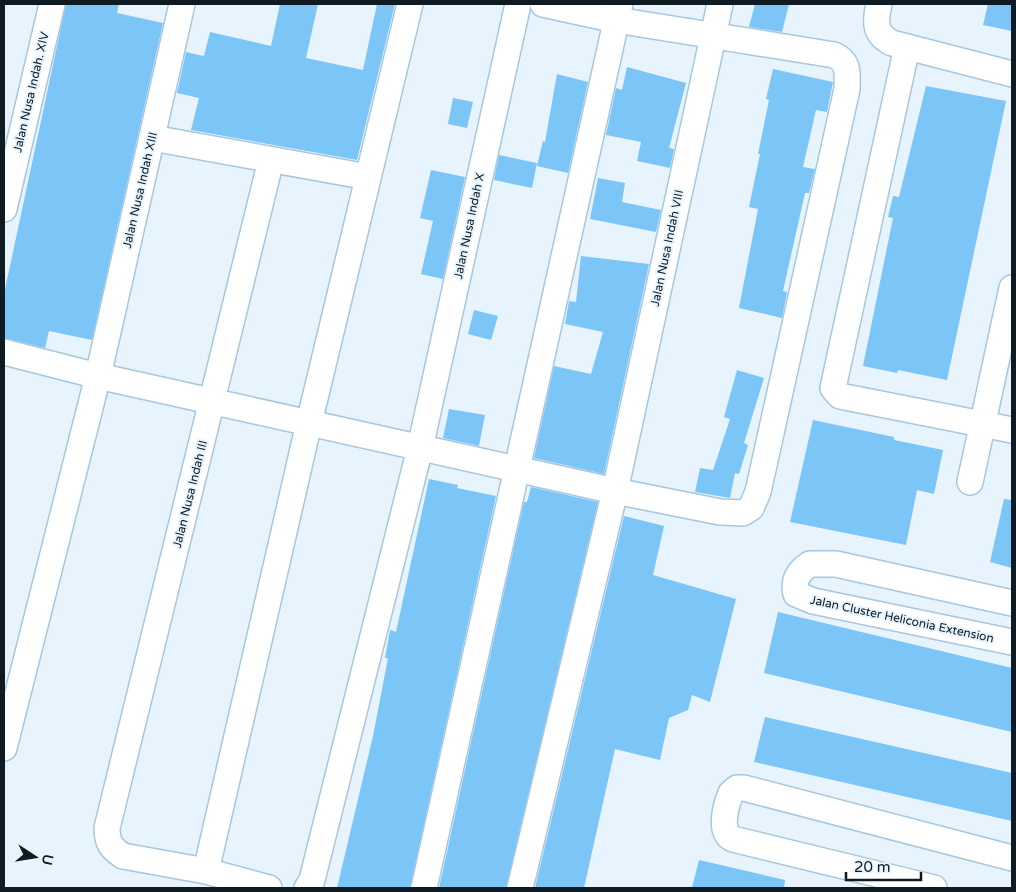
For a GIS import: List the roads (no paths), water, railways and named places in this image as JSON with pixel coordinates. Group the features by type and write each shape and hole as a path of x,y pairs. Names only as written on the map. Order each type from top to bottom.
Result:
{"street":[{"name":"Jalan Nusa Indah. XIV","path":"4,208 52,4"},
{"name":"Jalan Nusa Indah XIII","path":"4,748 98,376 182,4"},
{"path":"269,888 206,871 309,423 410,4"},
{"name":"Jalan Nusa Indah X","path":"307,888 312,880 420,448 518,4"},
{"path":"4,352 98,376 517,470 733,514 743,513 754,503 836,140 846,89 847,65 844,60 834,55 713,36 618,12 543,4"},
{"name":"Jalan Nusa Indah VIII","path":"520,888 615,491 720,4"},
{"path":"879,4 876,24 879,34 892,43 1012,74"},
{"path":"424,888 618,12"},
{"path":"906,47 833,388 840,396 1012,430"},
{"path":"152,138 368,177"},
{"name":"Jalan Nusa Indah III","path":"206,871 124,856 112,848 107,839 108,828 271,160"},
{"path":"970,482 1012,288"},
{"name":"Jalan Cluster Heliconia Extension","path":"1012,603 836,564 810,564 797,575 794,586 796,594 813,601 1012,642"},
{"path":"934,888 733,839 726,834 724,826 731,793 737,788 744,788 1012,858"}]}
